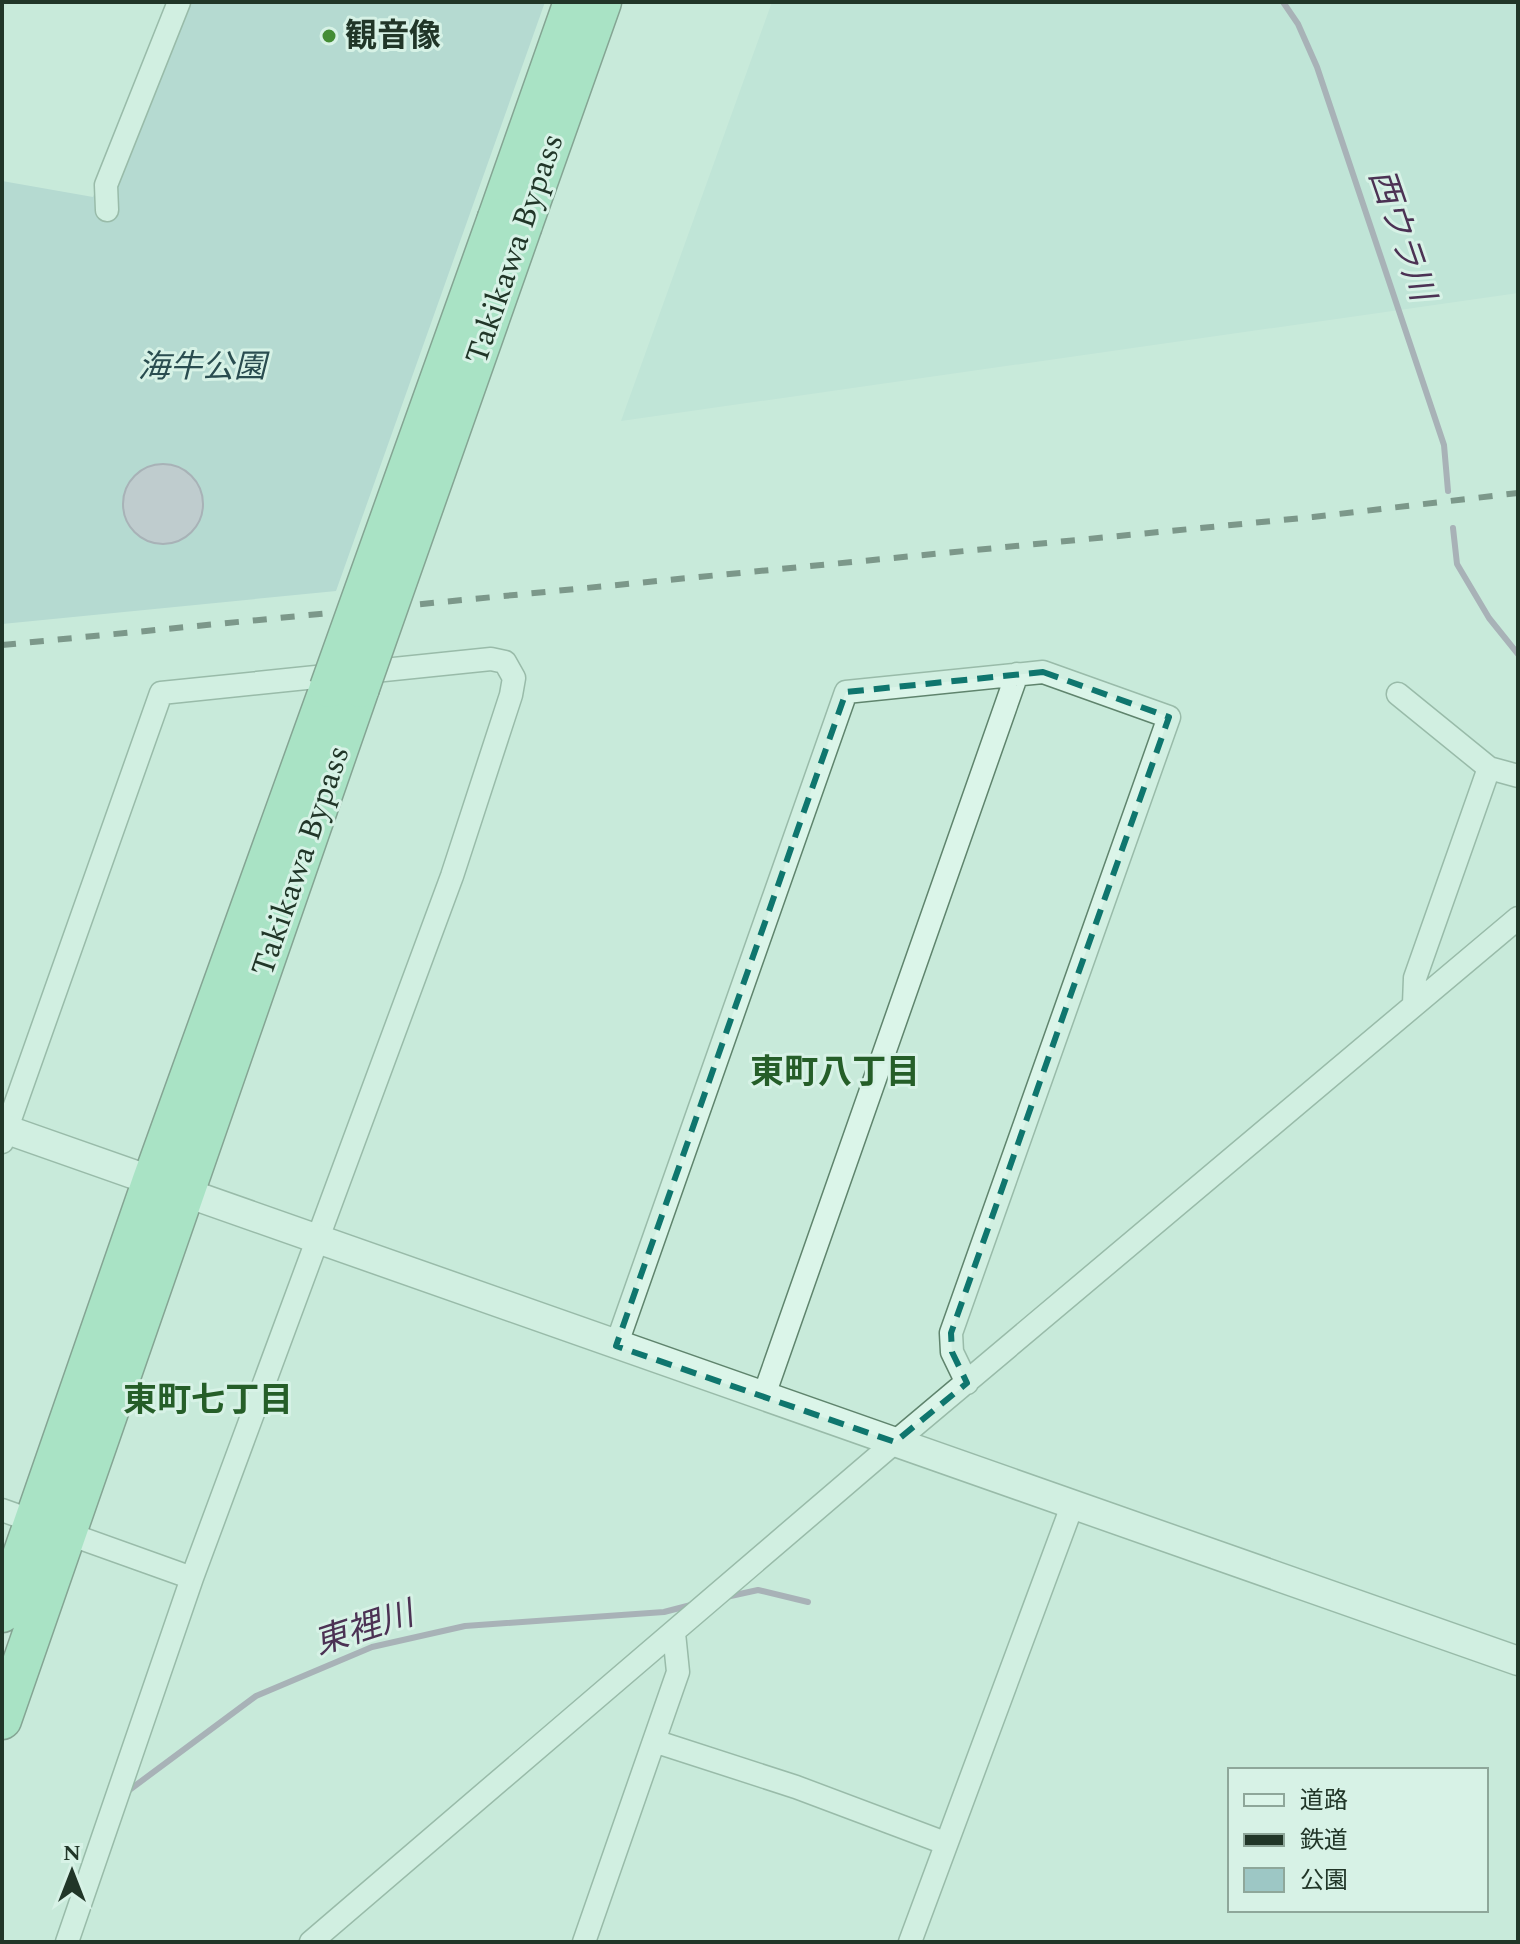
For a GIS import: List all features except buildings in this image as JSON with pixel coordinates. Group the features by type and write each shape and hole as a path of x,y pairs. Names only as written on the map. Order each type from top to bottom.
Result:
{"highway":[{"name":"Takikawa Bypass","path":"510,221 573,2"},
{"name":"Takikawa Bypass","path":"2,1613 34,1523 170,1186 510,221 602,2"},
{"name":"Takikawa Bypass","path":"2,1720 34,1523"}],"street":[{"path":"107,210 106,185 179,2"},
{"path":"67,1942 192,1578 318,1238 452,876 514,678 505,662 491,659 161,693 4,1133 170,1186 318,1238 763,1398 1518,1661"},
{"path":"616,1346 846,692 1043,672 1169,717 951,1333 952,1352 967,1383"},
{"path":"763,1398 1017,674"},
{"path":"1398,694 1489,768 1518,776"},
{"path":"1414,1004 1415,978 1489,768"},
{"path":"311,1942 895,1442 1518,918"},
{"path":"910,1942 1072,1506"},
{"path":"34,1523 192,1578"},
{"path":"584,1942 678,1672 674,1633"},
{"path":"654,1741 796,1787 945,1843"}],"highlighted area":[{"path":"1043,672 1169,717 951,1333 952,1352 967,1383 895,1442 616,1346 846,692"}],"shaded area":[{"path":"772,2 1518,2 1518,293 621,421"},
{"path":"163,464 178,467 191,476 200,489 203,504 200,519 191,532 178,541 163,544 148,541 135,532 126,519 123,504 126,489 135,476 148,467"}],"green space":[{"name":"海牛公園","path":"170,2 545,2 336,591 2,624 2,181 93,197"}],"waterway":[{"name":"西ウラ川","path":"1283,2 1298,24 1317,67 1444,445 1448,491"},
{"name":"西ウラ川","path":"1453,528 1457,564 1489,618 1518,654"},
{"name":"東裡川","path":"726,1597 758,1590 808,1602"},
{"name":"東裡川","path":"128,1791 256,1696 372,1647 465,1626 664,1612 691,1605"}],"railway":[{"path":"2,645 1313,517 1518,493"}],"place":[{"name":"観音像","path":"329,36"}],"district":[{"name":"東町八丁目","path":"835,1073"},
{"name":"東町七丁目","path":"208,1401"}]}
